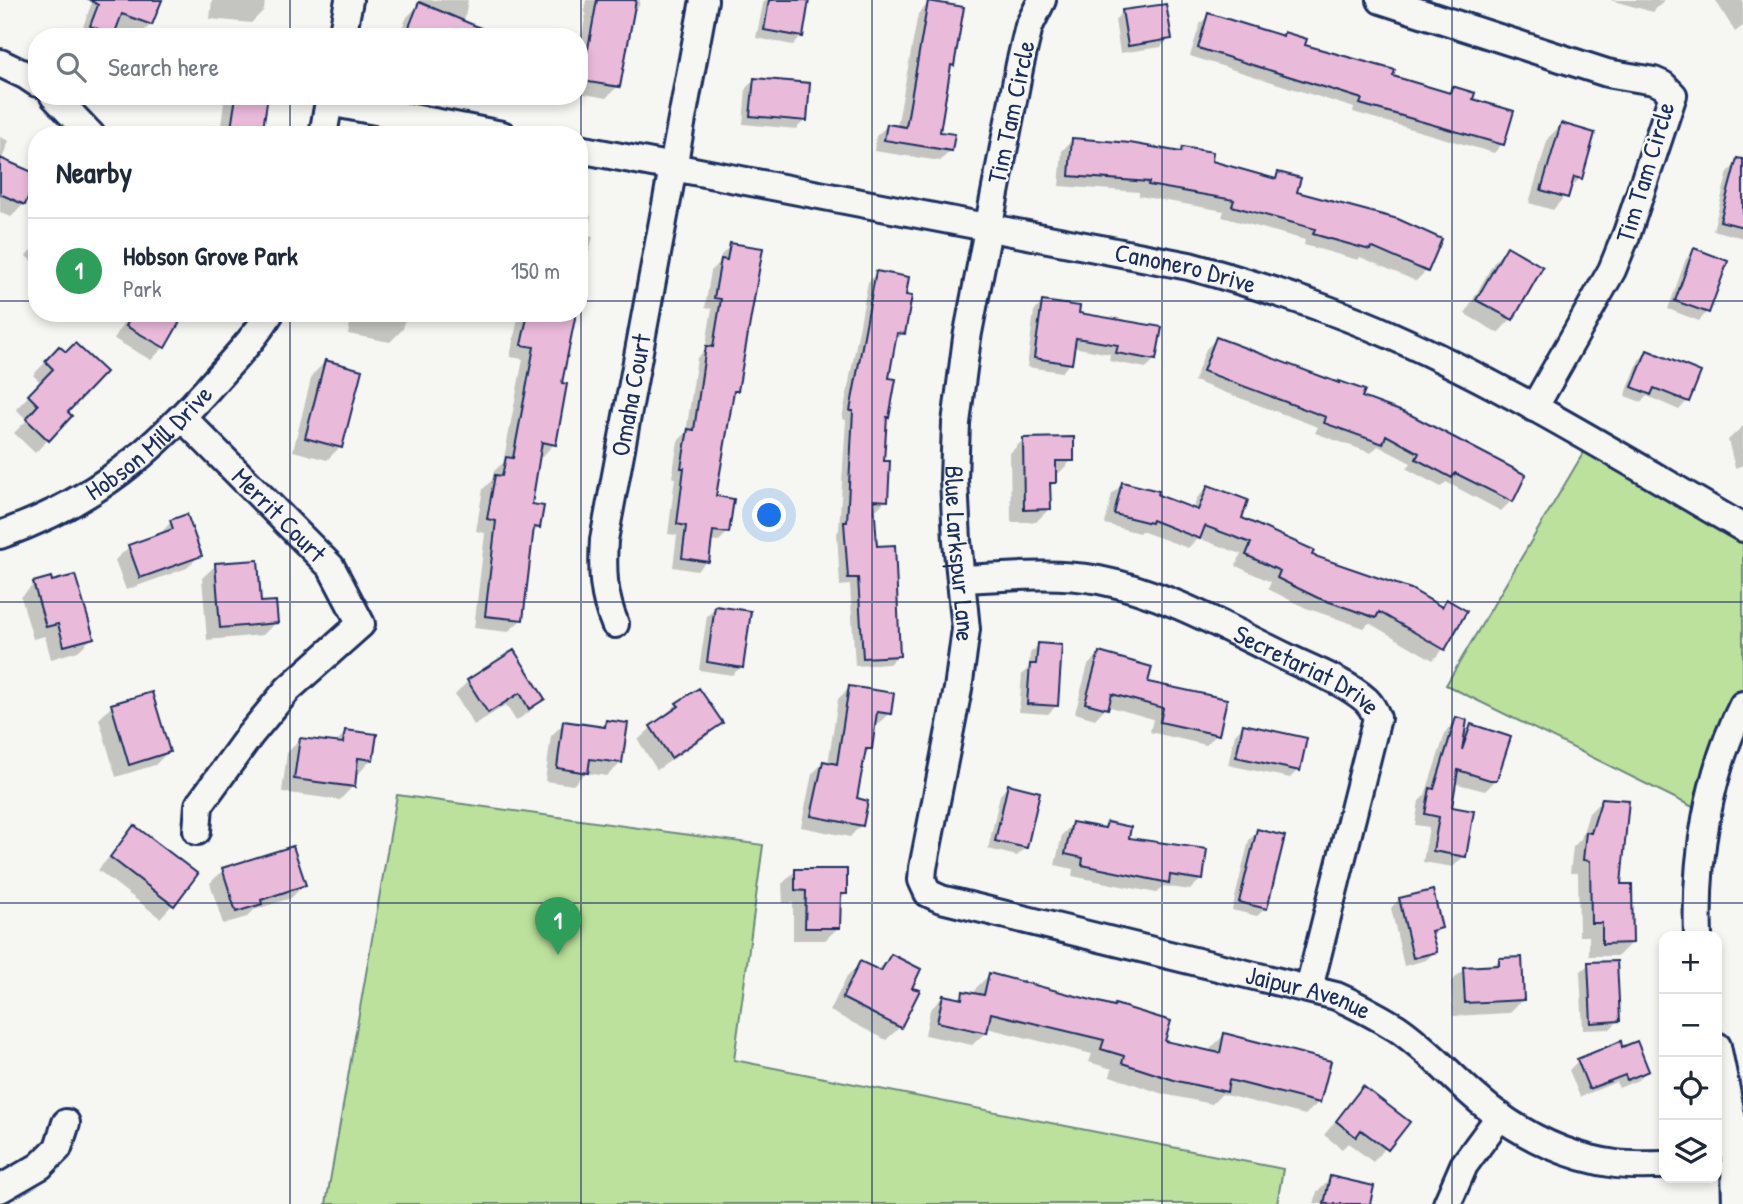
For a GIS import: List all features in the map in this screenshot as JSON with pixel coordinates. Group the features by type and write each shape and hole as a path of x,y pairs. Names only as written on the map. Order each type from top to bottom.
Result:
{"street":[{"path":"344,28 349,0"},
{"name":"Omaha Court","path":"615,624 606,603 603,586 604,540 704,0"},
{"name":"Tim Tam Circle","path":"989,226 1020,64 1029,26 1042,0"},
{"name":"Tim Tam Circle","path":"1381,0 1607,73 1654,80 1673,95 1612,270 1534,408"},
{"path":"0,63 28,77"},
{"path":"63,105 82,126"},
{"path":"325,126 329,105"},
{"path":"359,105 459,126"},
{"name":"Canonero Drive","path":"588,151 1189,266 1277,292 1389,334 1534,408 1743,528"},
{"name":"Blue Larkspur Lane","path":"922,880 964,651 966,629 954,479 956,423 968,338 989,226"},
{"name":"Hobson Mill Drive","path":"0,535 37,523 104,485 138,458 182,416 263,322"},
{"name":"Merrit Court","path":"182,416 331,567 361,624 288,689 250,735 199,804 197,831"},
{"name":"Secretariat Drive","path":"961,579 1054,575 1097,580 1131,588 1174,603 1328,678 1365,699 1373,707 1377,718 1309,988"},
{"path":"1698,931 1698,883 1708,811 1727,744 1743,705"},
{"name":"Jaipur Avenue","path":"922,880 928,893 941,899 1336,996 1398,1029 1500,1116 1522,1131 1585,1158 1618,1164 1659,1166"},
{"path":"1719,1057 1734,1129 1732,1162 1737,1204"},
{"path":"1447,1204 1469,1157 1500,1116"},
{"path":"0,1189 40,1166 58,1148 66,1123"}],"green space":[{"path":"1588,445 1743,534 1743,696 1703,812 1446,685"},
{"path":"397,795 763,845 734,1060 1283,1169 1277,1204 326,1204"}],"building":[{"path":"90,0 162,0 152,25 122,14 117,28 90,26 98,5"},
{"path":"597,0 636,0 620,87 588,82 588,49"},
{"path":"769,0 809,0 803,37 764,30"},
{"path":"928,1 964,7 940,132 955,134 952,151 884,140 887,124 906,127"},
{"path":"419,2 481,28 409,28"},
{"path":"1166,4 1172,39 1128,46 1122,10"},
{"path":"1208,13 1283,36 1284,32 1307,39 1305,45 1395,70 1393,76 1450,93 1452,86 1475,93 1473,99 1514,111 1504,145 1360,104 1362,99 1198,48"},
{"path":"754,78 810,83 807,121 750,116"},
{"path":"235,105 267,105 263,126 231,126"},
{"path":"1561,123 1595,133 1582,179 1574,177 1568,198 1541,190"},
{"path":"1072,138 1130,143 1181,152 1182,147 1213,152 1212,161 1276,179 1278,172 1301,178 1297,192 1398,219 1442,239 1428,272 1371,247 1370,250 1313,234 1315,229 1232,206 1234,200 1148,185 1149,182 1069,176"},
{"path":"0,158 28,170 28,197 25,205 0,194"},
{"path":"1737,158 1743,159 1743,227 1720,221"},
{"path":"730,243 763,248 716,496 734,499 729,533 713,531 709,562 682,558 686,526 677,524 684,468 681,468 688,429 694,430 706,346 713,347 721,299 714,298 721,259 727,260"},
{"path":"1507,246 1543,267 1513,320 1476,300"},
{"path":"1694,248 1728,261 1709,313 1675,301"},
{"path":"876,271 909,277 906,295 912,296 905,334 897,333 889,378 896,379 889,418 887,417 884,461 890,461 888,501 874,500 877,546 895,545 900,656 863,658 858,578 848,578 844,522 847,522 853,411 850,411"},
{"path":"1042,301 1080,306 1079,313 1162,327 1156,360 1116,353 1118,345 1076,338 1072,364 1034,358"},
{"path":"128,322 180,322 165,348 126,326"},
{"path":"526,322 574,322 562,383 567,384 556,445 542,442 532,504 544,506 540,528 534,527 523,620 485,616 496,521 487,519 495,475 502,476 506,457 513,458 534,347 521,345"},
{"path":"1216,337 1339,383 1365,390 1362,397 1411,415 1526,475 1513,502 1455,473 1452,478 1416,459 1419,453 1386,435 1383,444 1324,423 1326,417 1203,371"},
{"path":"75,343 106,372 68,412 72,416 49,441 26,419 38,405 28,395 53,369 45,361 59,346 66,352"},
{"path":"1647,350 1701,372 1689,402 1654,388 1651,395 1632,387"},
{"path":"325,360 362,370 342,448 305,438"},
{"path":"1074,437 1074,461 1056,461 1056,483 1050,483 1051,509 1024,510 1023,438"},
{"path":"1122,482 1159,491 1158,495 1198,510 1208,485 1248,500 1242,518 1314,550 1312,555 1411,589 1442,607 1446,599 1467,611 1445,650 1379,612 1376,618 1318,598 1277,578 1280,571 1246,555 1251,543 1205,526 1200,539 1152,520 1151,523 1114,514"},
{"path":"187,514 202,556 140,578 128,545 173,529 170,520"},
{"path":"258,560 261,602 276,601 278,623 220,628 215,563"},
{"path":"75,575 94,638 64,646 58,624 46,627 33,582 51,577 52,581"},
{"path":"715,606 751,611 743,668 707,662"},
{"path":"1038,643 1062,645 1058,706 1027,704 1030,664 1036,664"},
{"path":"514,650 545,699 529,709 520,693 488,713 467,680"},
{"path":"1099,652 1152,667 1148,682 1227,699 1219,735 1160,722 1163,708 1112,694 1108,709 1085,703"},
{"path":"849,686 894,693 891,714 877,712 872,749 866,749 857,798 868,801 863,826 811,816 823,761 837,764"},
{"path":"699,688 723,723 671,758 650,726 679,706 676,703"},
{"path":"152,692 170,752 129,765 111,704"},
{"path":"1456,717 1467,720 1462,750 1471,724 1511,737 1497,780 1458,770 1452,807 1474,811 1466,857 1433,851 1439,817 1425,814 1430,788 1434,789"},
{"path":"606,720 628,723 622,763 590,759 588,773 557,768 563,721 605,727"},
{"path":"1243,724 1307,738 1300,771 1236,757"},
{"path":"345,730 377,734 373,760 358,758 355,787 294,779 300,738 343,743"},
{"path":"1008,784 1040,792 1027,848 995,841"},
{"path":"1602,798 1629,800 1621,884 1632,884 1633,943 1602,944 1602,923 1591,923 1590,861 1583,860 1586,832 1591,833"},
{"path":"1072,822 1105,828 1107,822 1131,827 1129,838 1207,849 1203,880 1170,875 1169,883 1082,865 1083,858 1065,854"},
{"path":"134,825 198,874 174,906 110,857"},
{"path":"1257,829 1285,836 1267,909 1239,902"},
{"path":"293,846 306,885 261,900 262,904 236,912 222,868"},
{"path":"795,869 847,869 847,894 841,894 840,928 805,928 806,891 795,890"},
{"path":"1433,890 1442,928 1431,931 1437,952 1413,958 1399,898"},
{"path":"891,954 921,969 912,988 920,990 901,1028 842,998 860,961 881,971"},
{"path":"1522,957 1524,1000 1465,1003 1463,967 1499,965 1499,958"},
{"path":"1617,961 1620,1021 1591,1023 1588,962"},
{"path":"989,973 1114,1006 1115,1004 1171,1021 1165,1041 1220,1053 1224,1033 1331,1061 1320,1103 1229,1080 1227,1092 1177,1081 1122,1063 1124,1056 1101,1049 1104,1040 991,1013 987,1033 937,1022 943,995 962,999 963,991 984,995"},
{"path":"1621,1041 1622,1047 1637,1041 1649,1071 1627,1080 1625,1075 1589,1089 1577,1059"},
{"path":"1363,1086 1410,1122 1388,1150 1361,1130 1356,1137 1336,1121"},
{"path":"1330,1176 1374,1186 1370,1204 1324,1204"}],"place":[{"name":"Hobson Grove Park","path":"558,955"}]}
